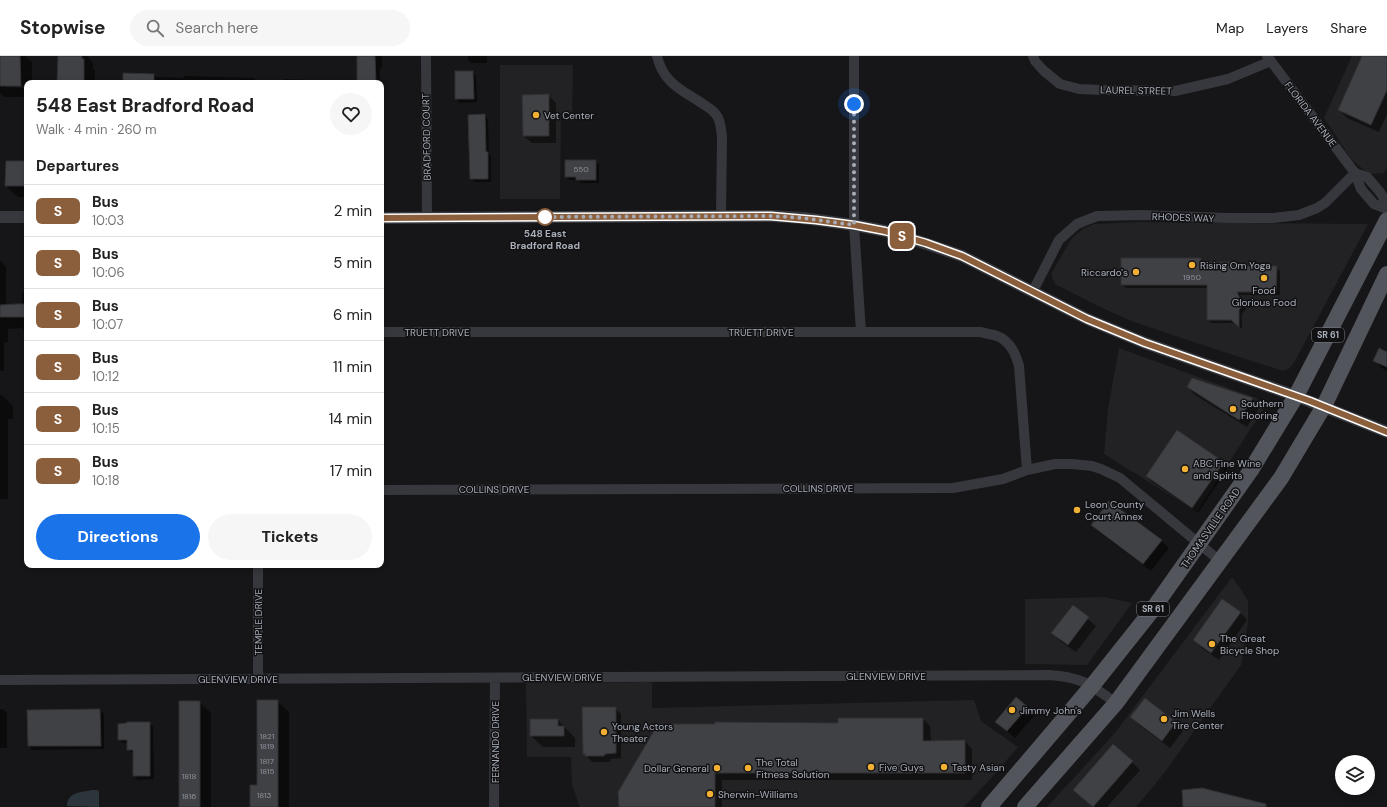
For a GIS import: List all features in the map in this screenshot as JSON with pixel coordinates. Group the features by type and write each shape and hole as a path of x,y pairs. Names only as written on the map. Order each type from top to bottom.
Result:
{"main road":[{"name":"THOMASVILLE ROAD","path":"990,807 1092,686 1150,613 1261,456 1296,396 1387,220"},
{"name":"SR 61","path":"1025,806 1116,703 1280,478 1324,406 1387,274"},
{"path":"1006,788 1025,806"}],"street":[{"name":"BRADFORD COURT","path":"426,56 427,218"},
{"path":"658,56 661,70 672,84 710,109 717,115 721,124 721,216"},
{"path":"854,56 854,225 861,332"},
{"name":"LAUREL STREET","path":"1033,56 1035,61 1044,71 1060,84 1079,89 1175,91 1228,79 1269,58"},
{"name":"FLORIDA AVENUE","path":"1269,58 1355,173 1361,188 1374,204 1387,209"},
{"name":"FLORIDA AVENUE","path":"1355,173 1368,177 1387,203"},
{"name":"RHODES WAY","path":"1034,291 1059,240 1077,224 1097,216 1141,215 1273,218 1298,215 1317,208 1355,173"},
{"path":"384,218 771,216 803,218 854,225 900,235 962,256 1087,319 1139,340 1324,406 1387,432"},
{"path":"0,217 24,217"},
{"name":"TRUETT DRIVE","path":"384,332 981,332 997,336 1010,345 1016,355 1019,366 1027,470"},
{"name":"COLLINS DRIVE","path":"384,490 953,488 1003,479 1027,470 1055,464 1072,464 1092,466 1120,478 1220,560"},
{"name":"TEMPLE DRIVE","path":"258,568 258,679"},
{"name":"GLENVIEW DRIVE","path":"0,680 1049,675 1067,676 1077,679 1092,686 1116,703"},
{"name":"FERNANDO DRIVE","path":"494,807 495,678"}],"shaded area":[{"path":"1352,56 1387,56 1387,167 1384,173 1369,174 1352,160 1324,118"},
{"path":"500,65 573,65 572,114 561,114 560,199 500,199"},
{"path":"1139,222 1368,224 1295,361 1289,369 1283,371 1129,320 1055,284 1052,277 1052,272 1072,238 1083,229 1094,224"},
{"path":"1119,348 1256,398 1263,404 1264,408 1197,512 1104,454 1108,409"},
{"path":"1232,577 1248,601 1248,623 1241,665 1165,772 1136,807 1047,807 1114,734"},
{"path":"1104,597 1132,603 1087,665 1025,664 1025,599"},
{"path":"652,682 652,708 974,700 981,721 1018,747 964,807 580,807 572,785 571,757 527,757 526,683"},
{"path":"98,790 99,807 67,806 72,795"}],"building":[{"path":"0,56 20,56 21,86 0,86"},
{"path":"58,56 82,56 82,59 84,59 84,80 57,80"},
{"path":"357,56 375,56 376,80 357,80"},
{"path":"1362,56 1387,56 1387,90 1371,125 1338,110"},
{"path":"455,71 473,71 474,99 455,99"},
{"path":"123,73 154,74 154,80 123,80"},
{"name":"Vet Center","path":"549,94 549,136 523,136 522,95"},
{"path":"485,114 486,152 488,152 488,179 470,179 468,115"},
{"path":"565,160 596,160 596,180 576,180 576,177 565,177"},
{"path":"6,161 24,161 24,186 5,186"},
{"path":"1121,258 1201,258 1201,262 1232,262 1232,266 1277,266 1276,292 1237,292 1243,305 1239,310 1239,327 1231,320 1207,320 1207,285 1121,285"},
{"path":"24,304 24,317 0,317 0,305"},
{"path":"1379,348 1387,352 1387,367 1373,361"},
{"name":"Southern Flooring","path":"1192,378 1253,398 1239,420 1187,387"},
{"name":"ABC Fine Wine and Spirits","path":"1177,430 1224,462 1192,508 1146,476"},
{"path":"1109,501 1162,540 1143,564 1091,525"},
{"path":"1222,599 1241,612 1211,653 1193,640"},
{"path":"1073,605 1089,617 1068,645 1051,633"},
{"path":"1016,697 1028,707 1007,731 995,722"},
{"path":"1145,698 1176,722 1162,741 1130,717"},
{"path":"257,700 278,700 278,807 250,807 250,785 257,785"},
{"path":"179,701 200,701 200,807 179,807"},
{"path":"582,707 616,707 616,753 605,754 604,756 585,756 585,754 583,754"},
{"path":"100,709 101,746 28,746 27,710"},
{"path":"838,718 923,718 923,741 965,740 965,773 715,773 715,807 619,807 618,792 658,724 715,724 715,722 838,723"},
{"path":"530,719 558,719 558,726 564,726 564,736 530,736"},
{"path":"127,722 150,722 150,776 133,776 133,750 127,750 127,740 118,740 118,724"},
{"path":"1113,744 1133,761 1093,807 1073,790"},
{"path":"1202,788 1266,804 1266,807 1183,807 1182,790"}],"bus line":[{"name":"S","path":"384,218 771,216 803,218 885,231 926,243 962,256 1087,319 1139,340 1324,406 1387,432"}],"place":[{"name":"Vet Center","path":"536,115"},
{"name":"548 East Bradford Road","path":"545,217"},
{"name":"Rising Om Yoga","path":"1192,265"},
{"name":"Riccardo's","path":"1136,272"},
{"name":"Food Glorious Food","path":"1264,278"},
{"name":"Southern Flooring","path":"1233,409"},
{"name":"ABC Fine Wine and Spirits","path":"1185,469"},
{"name":"Leon County Court Annex","path":"1077,510"},
{"name":"The Great Bicycle Shop","path":"1212,644"},
{"name":"Jimmy John's","path":"1012,710"},
{"name":"Jim Wells Tire Center","path":"1164,719"},
{"name":"Young Actors Theater","path":"604,732"},
{"name":"Five Guys","path":"871,767"},
{"name":"Tasty Asian","path":"944,767"},
{"name":"Dollar General","path":"717,768"},
{"name":"The Total Fitness Solution","path":"748,768"},
{"name":"Sherwin-Williams","path":"710,794"}],"route":[{"path":"545,217 539,217 771,216 803,218 854,225 854,104"}]}
